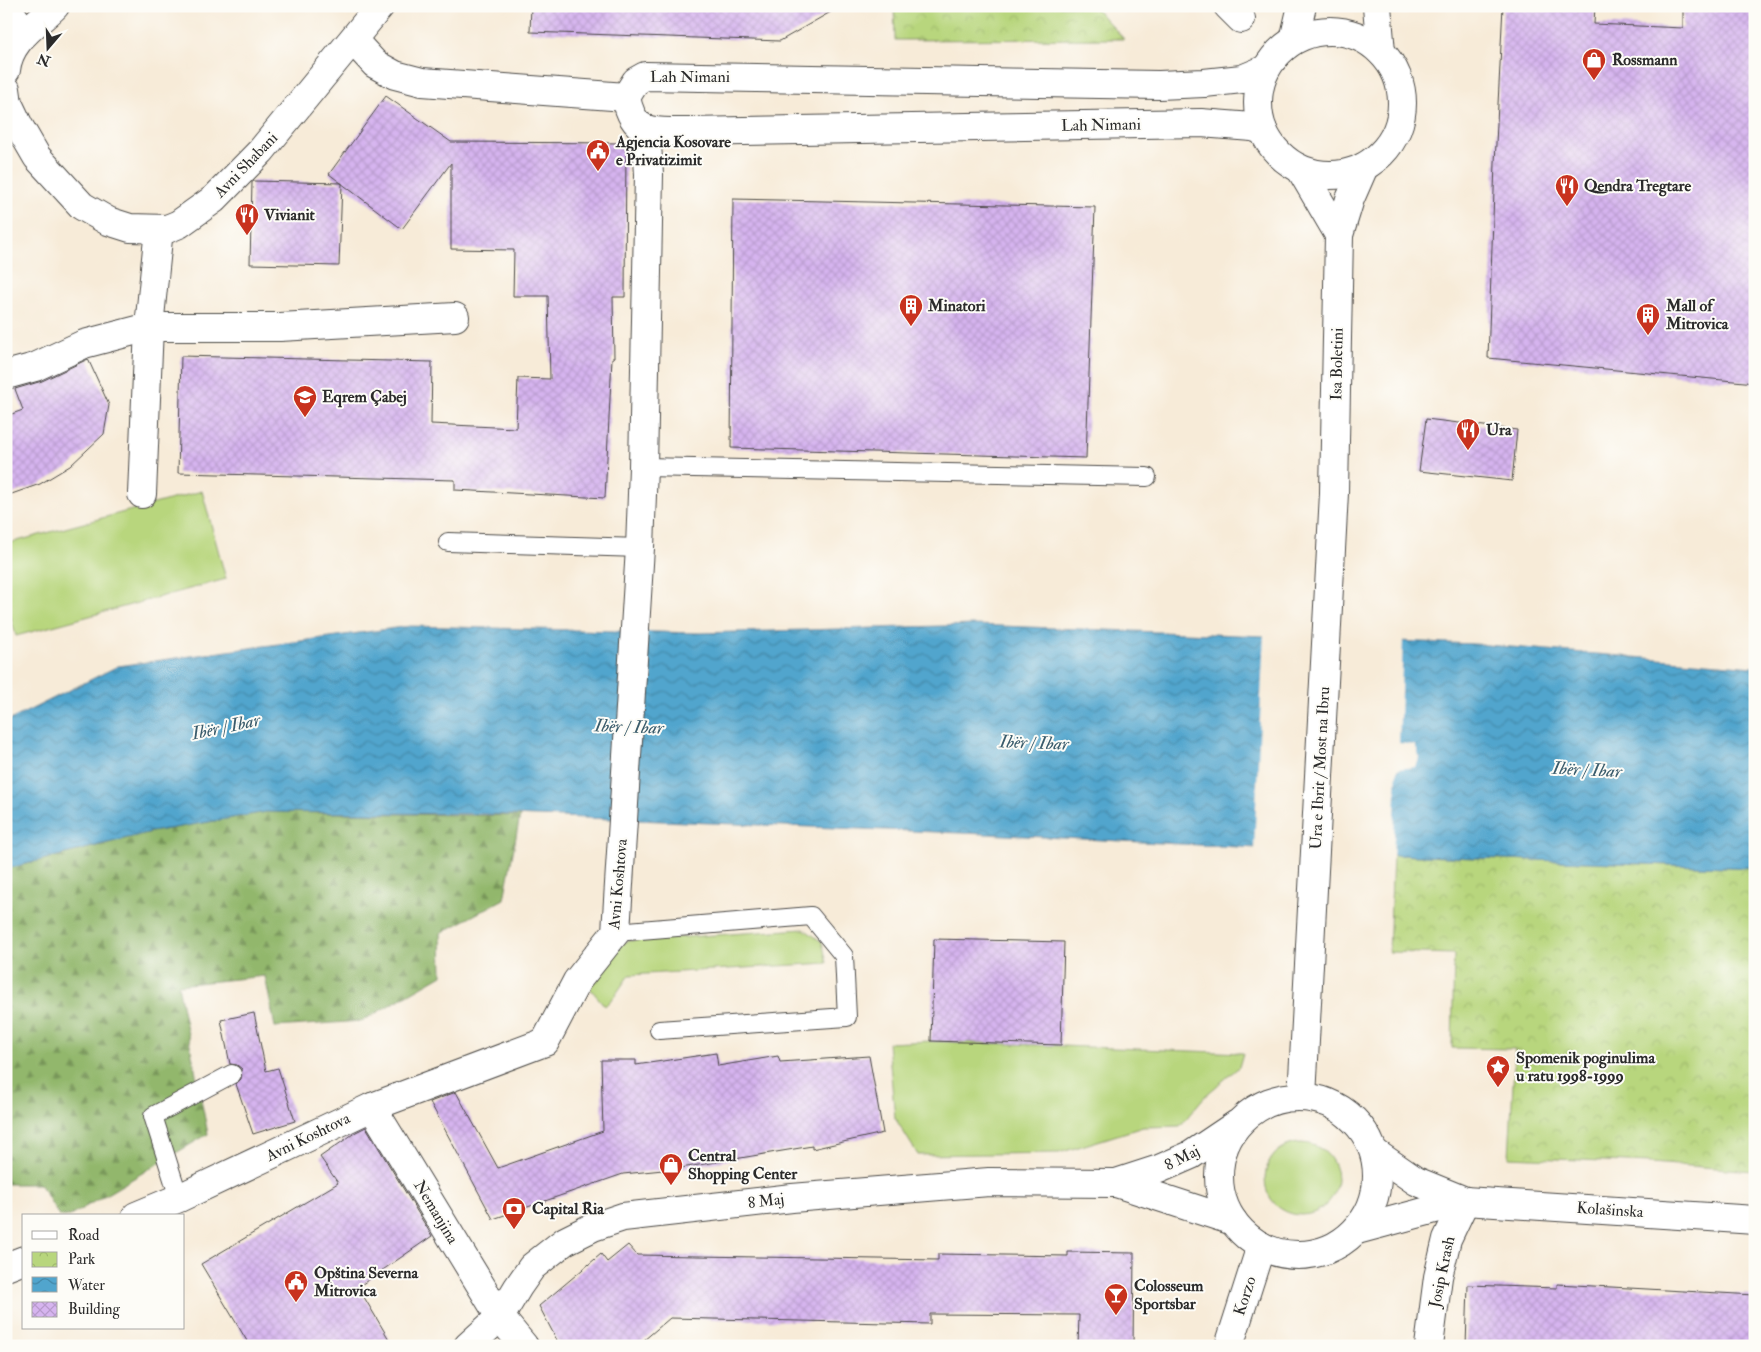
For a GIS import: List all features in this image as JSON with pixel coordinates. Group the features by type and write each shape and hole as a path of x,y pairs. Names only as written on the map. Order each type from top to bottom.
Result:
{"street":[{"path":"6,6 13,49"},
{"path":"13,49 54,6"},
{"name":"Avni Shabani","path":"6,89 8,102 37,157 82,206 108,221 130,228 167,229 179,224 214,199 261,152 380,6"},
{"path":"1294,40 1302,6"},
{"path":"1377,6 1381,52"},
{"path":"1324,31 1354,35 1381,52 1391,66 1398,81 1402,98 1397,130 1389,145 1378,157 1364,167 1344,174 1322,175 1301,170 1278,154 1262,130 1258,115 1257,99 1260,83 1254,74 1294,40 1324,31"},
{"path":"353,40 375,64 395,75 422,82 626,97 629,112 636,122 646,130"},
{"name":"Lah Nimani","path":"626,97 636,81 645,76 1159,85 1204,83 1254,74"},
{"name":"Lah Nimani","path":"646,130 691,132 1201,123 1252,126 1262,130"},
{"name":"Avni Koshtova","path":"141,1214 180,1198 372,1106 545,1042 577,981 616,932 640,548 649,174 646,130"},
{"name":"Isa Boletini","path":"1334,492 1339,235 1350,199 1364,167"},
{"path":"1301,170 1339,235"},
{"path":"142,494 149,327 159,229"},
{"path":"6,376 35,367 84,344 149,327 280,327 455,317"},
{"name":"Ura e Ibrit / Most na Ibru","path":"1302,1097 1334,492"},
{"path":"1302,1097 1321,1100 1339,1108 1354,1120 1366,1135 1374,1152 1378,1173 1376,1193 1369,1213 1357,1230 1341,1243 1322,1252 1301,1255 1280,1254 1261,1246 1245,1235 1233,1221 1222,1196 1219,1169 1226,1143 1242,1121 1255,1110 1270,1102 1302,1097"},
{"name":"Nemanjina","path":"372,1106 500,1316 524,1346"},
{"name":"8 Maj","path":"1116,1183 1160,1169 1192,1155 1242,1121"},
{"name":"Kolašinska","path":"1374,1152 1416,1181 1465,1202"},
{"name":"8 Maj","path":"468,1346 500,1316 532,1267 565,1241 593,1227 623,1218 792,1198 989,1182 1116,1183 1233,1221"},
{"name":"Kolašinska","path":"1357,1230 1465,1202 1755,1220"},
{"name":"Josip Krash","path":"1429,1346 1438,1277 1447,1239 1465,1202"},
{"name":"Korzo","path":"1229,1346 1261,1246"},
{"path":"6,1267 22,1261"}],"lane":[{"path":"643,467 1147,477"},
{"path":"448,542 640,548"},
{"path":"616,932 811,916 844,956 847,1017 659,1030"},
{"path":"180,1198 153,1116 232,1074"}],"green space":[{"path":"894,6 1093,6 1124,39 895,40"},
{"path":"202,491 226,579 16,636 6,600 6,544"},
{"path":"266,812 520,816 504,899 441,933 442,975 362,1021 275,1027 265,976 178,985 208,1134 73,1214 58,1214 40,1184 6,1184 6,869 151,832"},
{"path":"1393,855 1755,868 1754,1171 1651,1163 1509,1157 1515,1049 1452,1048 1454,954 1389,952"},
{"path":"804,929 822,942 827,963 629,975 614,997 605,1006 588,986 598,959 627,941"},
{"path":"931,1041 1243,1053 1239,1067 1205,1096 1180,1126 1143,1127 1059,1153 918,1155 895,1118 888,1043"},
{"path":"1308,1143 1327,1153 1335,1165 1337,1179 1335,1193 1327,1205 1315,1213 1294,1215 1275,1205 1267,1193 1265,1172 1275,1153 1287,1145"}],"water":[{"name":"Ibër / Ibar","path":"975,625 1475,644 1755,667 1755,868 1393,855 985,834 485,814 266,812 151,832 6,869 6,722 118,666 410,626 700,633"}],"pier":[{"path":"1264,633 1403,639 1399,743 1414,745 1419,756 1415,767 1397,769 1393,858 1254,850"}],"building":[{"path":"531,6 841,6 780,41 530,32"},
{"name":"Mall of Mitrovica","path":"1503,6 1595,6 1594,24 1683,28 1683,6 1755,6 1755,383 1488,358"},
{"path":"386,96 451,142 626,143 625,297 613,297 614,358 612,358 605,498 455,490 455,480 178,473 181,356 432,362 431,424 516,428 518,378 550,379 548,296 513,296 514,250 451,249 451,163 402,229 329,174"},
{"path":"252,182 342,183 339,266 250,264"},
{"name":"Minatori","path":"733,199 1095,207 1086,458 731,448"},
{"path":"88,359 109,405 104,434 70,466 40,484 6,496 6,416 23,410 15,389 42,381"},
{"name":"Ura","path":"1426,419 1517,430 1512,481 1419,471"},
{"path":"934,939 1064,942 1061,1045 931,1041"},
{"path":"254,1013 266,1071 278,1068 295,1121 253,1134 236,1084 241,1079 242,1069 237,1065 230,1064 221,1020"},
{"path":"716,1053 718,1066 778,1056 780,1062 869,1056 883,1133 812,1149 812,1146 663,1171 623,1174 493,1219 430,1102 456,1092 498,1168 603,1131 601,1060 636,1060 636,1065"},
{"name":"Opština Severna Mitrovica","path":"366,1127 432,1236 358,1287 393,1346 250,1346 201,1264 338,1183 320,1157"},
{"path":"628,1245 637,1255 938,1260 938,1254 1068,1256 1068,1252 1134,1253 1133,1346 1078,1346 1079,1315 930,1314 930,1324 670,1318 637,1346 560,1346 539,1306 601,1254 607,1262"},
{"path":"1557,1284 1755,1295 1755,1346 1466,1346 1468,1285 1557,1288"}],"place":[{"name":"Rossmann","path":"1594,81"},
{"name":"Agjencia Kosovare e Privatizimit","path":"598,172"},
{"name":"Qendra Tregtare","path":"1567,207"},
{"name":"Vivianit","path":"247,236"},
{"name":"Minatori","path":"911,327"},
{"name":"Mall of Mitrovica","path":"1648,336"},
{"name":"Eqrem Çabej","path":"305,418"},
{"name":"Ura","path":"1468,451"},
{"name":"Spomenik poginulima u ratu 1998-1999","path":"1498,1088"},
{"name":"Central Shopping Center","path":"671,1186"},
{"name":"Capital Ria","path":"514,1230"},
{"name":"Opština Severna Mitrovica","path":"296,1303"},
{"name":"Colosseum Sportsbar","path":"1116,1316"}]}
